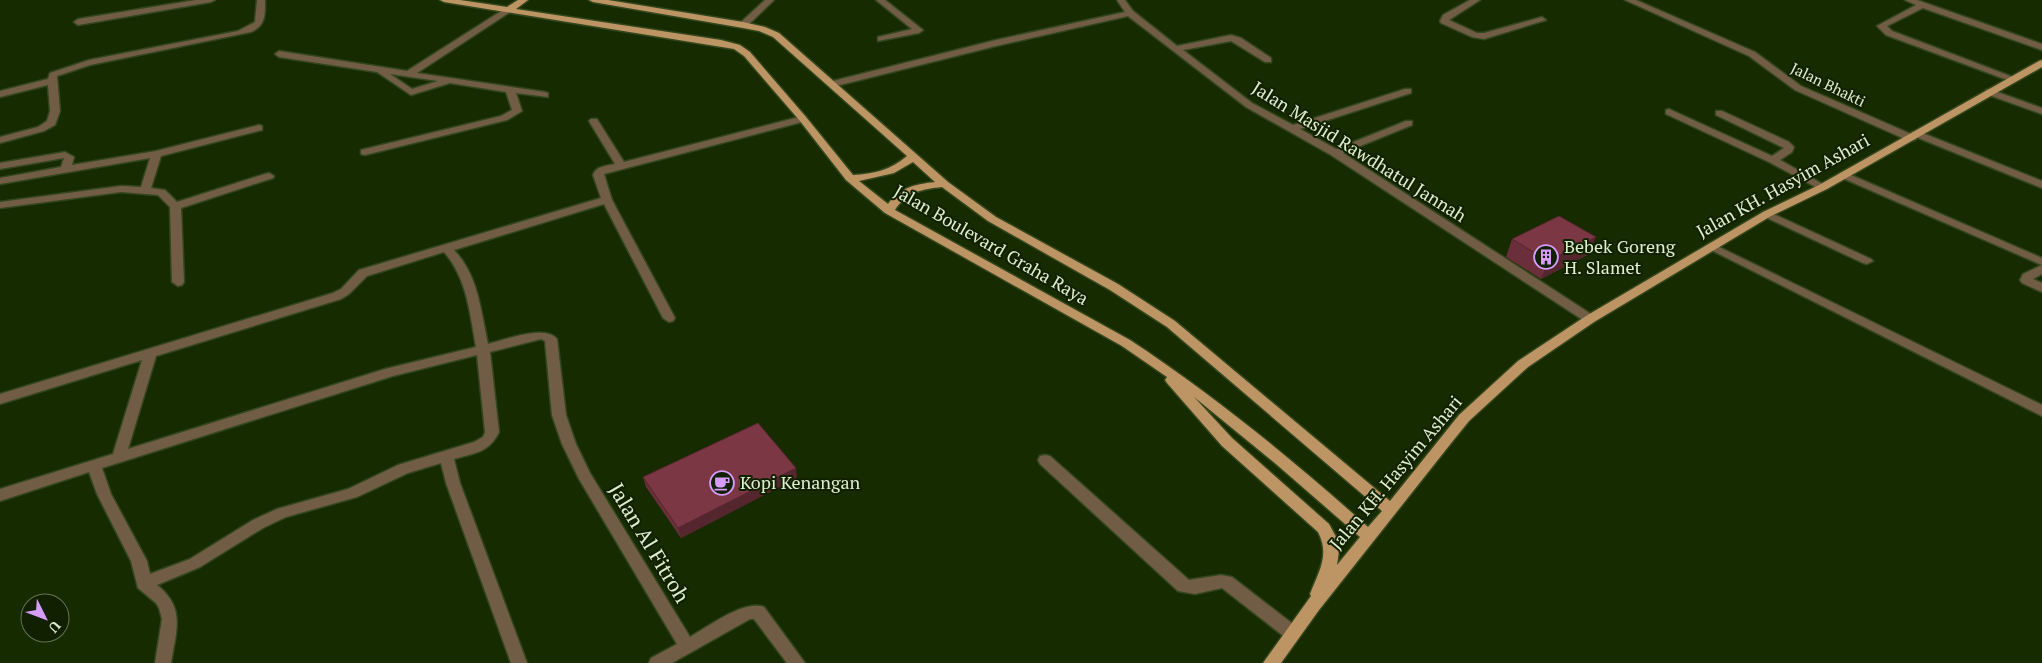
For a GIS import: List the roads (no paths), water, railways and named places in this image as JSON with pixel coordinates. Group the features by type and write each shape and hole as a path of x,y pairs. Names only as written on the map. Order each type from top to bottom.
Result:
{"main road":[{"name":"Jalan Boulevard Graha Raya","path":"444,0 737,47 747,54 803,119 850,178 889,211 1126,343 1160,365 1246,428 1369,537"},
{"path":"509,10 524,0"},
{"name":"Jalan Boulevard Graha Raya","path":"593,0 743,25 762,29 776,35 944,184 992,219 1114,288 1172,324 1391,510"},
{"name":"Jalan KH. Hasyim Ashari","path":"1271,663 1313,605 1447,438 1464,418 1522,364 1590,319 1767,214 1823,188 1989,92 2040,66"},
{"path":"850,178 888,173 903,166 912,157"},
{"path":"889,211 894,200 908,191 925,186 944,184"},
{"path":"1160,365 1200,413 1228,442 1324,528 1332,544 1330,562 1313,605"}],"street":[{"path":"78,22 211,0"},
{"path":"0,140 41,129 52,123 55,111 53,76 64,70 89,63 240,33 256,27 261,22 261,0"},
{"path":"743,25 770,0"},
{"path":"880,0 919,30 881,39"},
{"name":"Jalan Masjid Rawdhatul Jannah","path":"1121,0 1130,13 1249,105 1335,153 1590,319"},
{"path":"1476,0 1446,17 1444,21 1475,35 1484,36 1542,20"},
{"name":"Jalan Bhakti","path":"1629,0 1752,54 1763,61 1781,78 1798,88 1913,136 2042,185"},
{"path":"1909,0 2042,47"},
{"path":"1922,5 1881,26 1889,33 2013,79"},
{"path":"409,74 509,10"},
{"path":"832,84 996,43 1130,13"},
{"path":"1175,49 1231,38 1238,40 1268,60"},
{"path":"279,54 545,95"},
{"path":"377,69 412,92 451,80"},
{"path":"0,94 52,81"},
{"path":"365,152 504,118 517,110 510,89"},
{"path":"1291,129 1408,91"},
{"path":"1989,92 2042,111"},
{"path":"1669,112 1773,160 1823,188"},
{"path":"1719,113 1789,147 1788,150 1773,160"},
{"path":"669,318 607,200 598,175 599,172 803,119"},
{"path":"594,121 621,166"},
{"path":"1335,153 1409,123"},
{"path":"0,181 66,168 156,154 259,128"},
{"path":"146,190 156,154"},
{"path":"0,166 65,155 68,157 66,168"},
{"path":"1844,175 2042,262"},
{"path":"175,206 269,176"},
{"path":"0,205 106,191 146,190 161,192 175,206 178,282"},
{"path":"0,399 337,296 350,289 357,277 363,273 607,200"},
{"path":"1767,214 1867,260"},
{"path":"1713,247 2042,411"},
{"path":"144,583 195,563 258,524 282,514 352,493 403,469 479,446 488,440 492,432 483,349 468,281 458,261 446,248"},
{"path":"2042,269 2027,277 2026,280 2042,288"},
{"name":"Jalan Al Fitroh","path":"483,349 533,336 542,335 550,339 559,415 569,444 584,475 687,647"},
{"path":"0,495 390,372 483,349"},
{"path":"119,457 150,354"},
{"path":"446,456 453,483 519,663"},
{"path":"1045,460 1184,586 1192,588 1219,580 1226,582 1292,633"},
{"path":"94,465 104,494 139,561 144,583 162,598 168,613 170,619 163,663"},
{"path":"657,663 747,613 758,612 797,663"}],"place":[{"name":"Bebek Goreng H. Slamet","path":"1546,257"},
{"name":"Kopi Kenangan","path":"722,483"}]}
